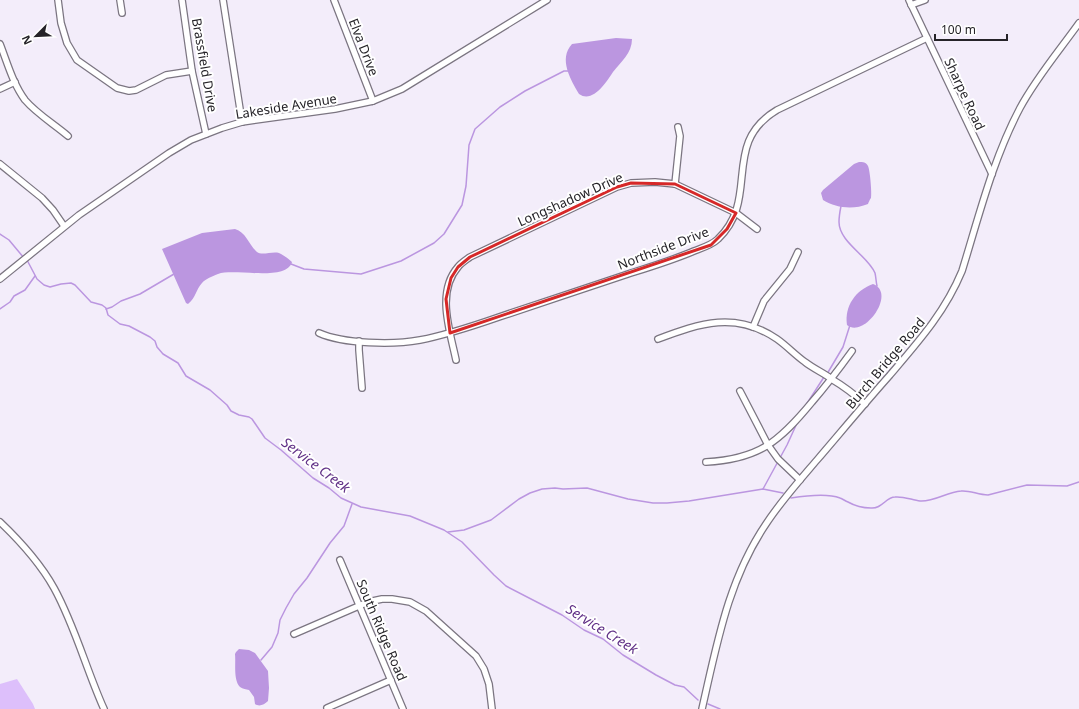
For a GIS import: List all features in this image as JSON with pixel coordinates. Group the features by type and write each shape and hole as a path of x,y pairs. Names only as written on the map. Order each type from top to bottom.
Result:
{"street":[{"path":"58,0 61,23 67,44 77,60 116,88 128,91 136,90 166,75 192,71"},
{"path":"120,0 122,13"},
{"name":"Brassfield Drive","path":"182,0 192,71 206,134"},
{"path":"223,0 242,122"},
{"name":"Elva Drive","path":"334,0 372,101"},
{"name":"Lakeside Avenue","path":"0,279 64,226 169,153 191,140 242,122 335,109 372,101 402,89 416,81 547,0"},
{"path":"910,3 925,0"},
{"name":"Sharpe Road","path":"910,3 992,174"},
{"name":"Burch Bridge Road","path":"702,709 725,612 734,584 742,566 766,523 800,480 934,321 952,293 962,270 992,174 1010,127 1037,80 1079,23"},
{"name":"Northside Drive","path":"319,333 331,338 381,343 406,342 450,333 678,258 711,244 718,240 727,229 736,213 742,187 743,161 746,149 750,137 760,122 777,110 927,38"},
{"path":"0,44 24,99 68,136"},
{"path":"0,89 16,82"},
{"path":"676,184 680,136 678,127"},
{"path":"0,164 42,198 53,210 64,226"},
{"name":"Longshadow Drive","path":"456,360 450,333 446,299 451,278 458,267 470,257 617,187 631,183 655,182 676,184 736,213 757,229"},
{"path":"753,327 764,301 790,269 798,252"},
{"path":"658,339 687,328 710,323 729,322 753,327 776,339 805,362 832,378 865,404"},
{"path":"359,341 358,350 362,388"},
{"path":"706,462 739,458 751,454 768,445 787,431 832,378 852,351"},
{"path":"740,391 768,445 778,459 800,480"},
{"path":"0,522 24,547 44,572 54,588 70,622 104,709"},
{"name":"South Ridge Road","path":"340,560 403,709"},
{"path":"294,634 360,605 378,599 396,599 410,602 426,611 476,656 484,669 489,684 492,709"},
{"path":"327,708 391,680"}],"highlighted area":[{"path":"631,183 675,184 736,213 727,229 711,245 450,333 446,299 451,278 458,267 470,257 617,187"}],"shaded area":[{"path":"616,38 632,39 632,44 626,57 603,86 594,94 584,96 579,94 567,69 566,56 568,50 572,44"},
{"path":"859,162 865,163 869,168 871,198 868,204 856,207 845,207 833,205 823,200 821,193 823,190 854,164"},
{"path":"235,229 245,236 257,252 262,254 279,253 292,262 288,268 270,273 236,272 218,274 203,282 191,302 188,304 186,303 162,249 202,233"},
{"path":"873,284 879,289 881,296 880,305 875,313 869,321 862,326 854,328 847,325 847,311 852,300 861,290"},
{"path":"239,649 249,650 255,653 268,671 268,701 263,704 255,704 254,697 249,690 241,688 236,680 235,654"},
{"path":"17,679 35,709 0,709 0,684"}],"waterway":[{"path":"291,264 304,269 361,274 401,261 434,243 444,234 462,205 466,186 469,145 475,129 500,107 525,91 564,71 568,71"},
{"path":"841,206 839,220 840,229 844,236 875,273 877,286"},
{"name":"Service Creek","path":"0,234 9,240 24,258"},
{"name":"Service Creek","path":"27,260 37,279 44,285 50,287 71,283 75,285 91,302 102,305 106,308 108,315 120,324 129,326 150,337 155,341 157,347 163,354 178,363 186,376 210,390 227,405 231,411 252,419 265,438 313,478 341,498 361,507 410,516 444,530 462,542 506,586 562,615 584,630 603,639 623,655 656,675 675,685 684,687 698,700"},
{"path":"106,309 121,301 140,294 174,274"},
{"path":"0,309 10,302 14,296 25,290 35,276"},
{"path":"827,374 843,347 850,325"},
{"path":"806,405 824,377"},
{"path":"763,489 787,445 798,421"},
{"path":"791,498 816,495 835,496 860,506 875,508 895,497 925,501 961,491 988,495 1027,485 1067,486 1079,482"},
{"path":"448,532 464,530 491,520 519,499 542,489 587,488 628,499 653,503 689,501 763,489 783,493"},
{"path":"261,660 272,647 278,633 280,620 294,594 307,578 330,543 344,526 352,504"},
{"name":"Service Creek","path":"708,704 720,709"}]}
